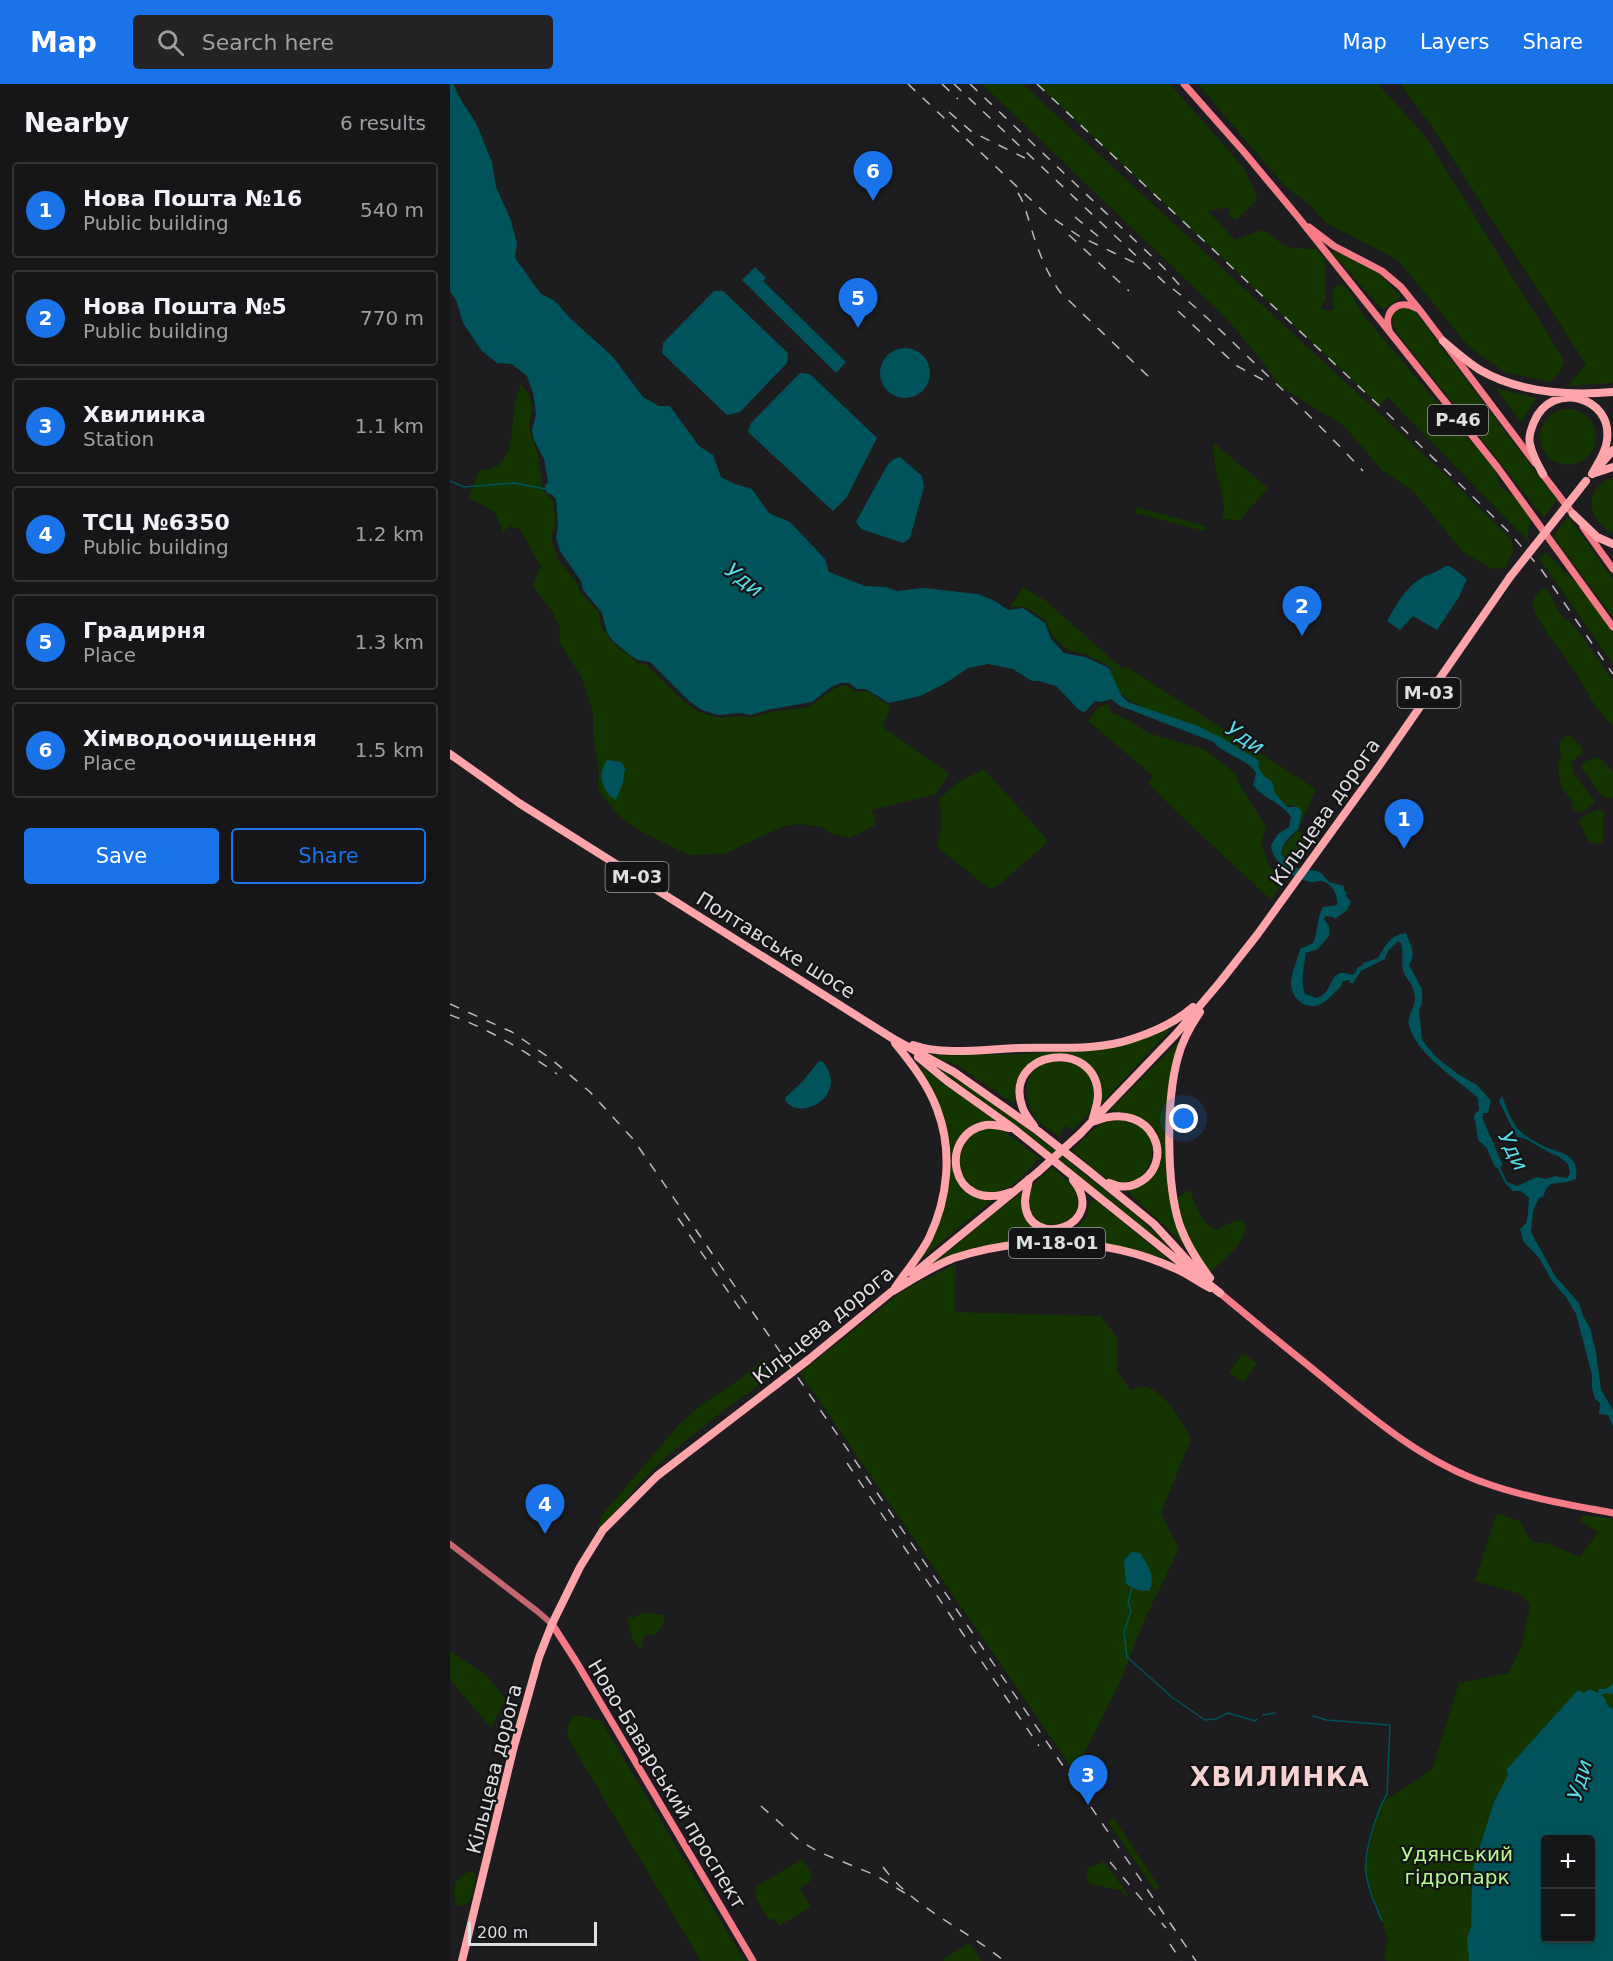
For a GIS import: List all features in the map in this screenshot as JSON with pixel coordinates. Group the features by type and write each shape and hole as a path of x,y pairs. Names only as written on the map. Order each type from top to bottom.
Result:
{"highway":[{"path":"1443,341 1479,370 1524,388 1567,392 1613,392"},
{"path":"1543,474 1530,445 1532,425 1545,405 1557,399 1569,397 1592,405 1602,416 1606,428 1606,447 1592,474"},
{"name":"Кільцева дорога","path":"462,1961 513,1750 539,1657 552,1624 595,1541 657,1476 777,1384 1038,1172 1092,1123 1176,1034 1220,982 1279,905 1510,577 1613,450"},
{"path":"1592,474 1613,467"},
{"path":"1573,514 1597,537 1613,544"},
{"name":"Полтавське шосе","path":"450,754 519,803 903,1045"},
{"name":"М-03","path":"892,1038 924,1049 1097,1046 1131,1040 1160,1029 1185,1014 1220,982"},
{"name":"М-03","path":"1220,982 1194,1022 1178,1056 1172,1090 1169,1134 1172,1190 1180,1225 1192,1254 1220,1293"},
{"name":"М-18-01","path":"892,1038 917,1072 937,1108 947,1150 947,1169 941,1208 928,1241 893,1291"},
{"path":"903,1045 954,1072 1038,1131 1154,1224 1210,1285"},
{"name":"М-03","path":"903,1045 1063,1168 1077,1185 1082,1199 1079,1214 1075,1220 1062,1229 1055,1230 1040,1226 1029,1215 1025,1201 1029,1179"},
{"path":"1038,1131 1022,1106 1021,1080 1040,1060 1060,1056 1076,1060 1088,1070 1096,1084 1098,1094 1092,1123 1114,1116 1125,1116 1137,1120 1151,1132 1156,1144 1157,1156 1150,1173 1129,1186 1111,1184 1089,1171"},
{"path":"1013,1128 987,1125 972,1131 960,1143 956,1166 967,1188 981,1196 998,1197 1017,1189"},
{"path":"1063,1168 1220,1293"},
{"name":"М-18-01","path":"893,1291 952,1259 986,1249 1019,1243 1059,1243 1133,1253 1175,1268 1220,1293"}],"main road":[{"name":"Р-46","path":"1184,84 1298,217 1498,468 1613,627"},
{"name":"Р-46","path":"1298,217 1329,242 1370,263 1401,287 1613,569"},
{"path":"1393,339 1387,320 1393,308 1406,304 1414,306 1422,313"},
{"path":"1220,1293 1377,1422 1432,1458 1486,1484 1530,1496 1613,1513"},
{"name":"Ново-Баварський проспект","path":"552,1624 753,1961"}],"street":[{"path":"450,1544 552,1624"}],"green space":[{"path":"982,84 1023,84 1445,474 1512,540 1513,552 1505,568 1492,569 1463,552 1414,492 1381,469 1344,426 1280,386 1227,319"},
{"path":"1037,84 1170,84 1244,168 1257,196 1256,201 1237,220 1229,216 1230,207 1208,211 1235,240 1262,230 1286,246 1317,249 1325,259 1326,298 1321,308 1328,311 1333,310 1334,289 1341,284 1348,289 1364,316 1496,471 1500,486 1517,499 1531,518 1527,540 1388,397 1380,406"},
{"path":"1198,84 1378,84 1425,136 1564,360 1559,374 1549,382 1505,372 1469,347 1398,260 1326,223 1310,205 1284,185"},
{"path":"1400,84 1613,84 1613,383 1568,386 1586,364 1432,127"},
{"path":"1330,251 1351,257 1369,267 1392,287 1400,296 1399,299 1383,309 1380,307"},
{"path":"1399,306 1413,309 1557,500 1544,518 1397,333 1392,318"},
{"path":"521,384 529,394 532,407 529,428 538,455 543,490 553,501 556,526 551,536 558,560 599,612 601,626 611,641 637,662 647,665 697,711 718,718 740,716 750,718 771,712 809,707 840,686 848,686 856,692 868,691 891,707 883,727 949,773 936,794 872,810 876,825 850,838 830,833 822,827 800,824 783,826 725,854 689,855 640,831 620,817 598,790 599,771 593,736 593,714 581,676 559,642 560,628 552,611 533,586 541,566 520,529 510,526 503,532 495,512 469,498 479,471 496,466 505,457 510,442 515,402"},
{"path":"1495,388 1537,398 1521,422"},
{"path":"1568,409 1588,417 1596,437 1588,457 1568,465 1548,457 1540,437 1548,417"},
{"path":"1213,442 1268,488 1240,520 1222,519 1223,500 1215,468"},
{"path":"1613,478 1613,533 1597,520 1592,504 1597,488 1603,482"},
{"path":"1137,507 1206,526 1204,531 1135,513"},
{"path":"1568,516 1613,579 1613,618 1553,536"},
{"path":"1546,552 1580,587 1613,633 1613,664 1539,558"},
{"path":"1023,587 1045,600 1123,669 1126,666 1316,789 1297,831 1314,842 1296,868 1280,856 1279,852 1296,832 1302,813 1293,805 1286,806 1273,791 1272,783 1266,779 1256,764 1195,725 1132,702 1111,687 1111,667 1087,655 1069,650 1054,638 1045,620 1025,607 1010,607"},
{"path":"1547,588 1560,614 1577,629 1613,681 1613,726 1599,711 1576,672 1538,619 1533,601 1537,594"},
{"path":"1109,704 1111,712 1148,733 1204,749 1236,774 1239,783 1266,827 1261,843 1269,865 1284,882 1271,900 1148,783 1153,776 1088,721 1098,707"},
{"path":"1570,736 1581,746 1583,753 1572,761 1574,774 1594,800 1594,803 1583,812 1573,811 1572,801 1562,788 1559,775 1558,765 1561,755 1559,742 1563,737"},
{"path":"1598,757 1613,771 1613,798 1604,797 1599,793 1581,768 1584,762"},
{"path":"984,769 1047,839 1044,846 996,887 989,888 937,847 941,828 940,798 960,781"},
{"path":"1602,810 1605,814 1602,843 1594,844 1588,841 1579,821 1583,816"},
{"path":"1165,1029 1170,1030 1100,1105 1100,1087 1092,1069 1077,1057 1068,1054 1051,1056 1029,1068 1017,1099 1013,1103 960,1067 930,1055 1018,1054 1100,1048"},
{"path":"1181,1039 1168,1154 1188,1251 1128,1190 1139,1187 1149,1180 1158,1167 1161,1150 1158,1134 1149,1123 1138,1117 1109,1111"},
{"path":"1063,1059 1082,1067 1091,1079 1095,1097 1089,1114 1072,1130 1066,1125 1059,1137 1042,1125 1035,1116 1030,1108 1027,1090 1031,1074 1037,1068 1047,1062"},
{"path":"919,1065 1003,1124 982,1123 957,1145 960,1182 993,1199 915,1264 932,1234 949,1150"},
{"path":"944,1071 1036,1136 1129,1210 1166,1244 1020,1128 943,1073"},
{"path":"1119,1118 1137,1124 1147,1132 1152,1142 1149,1165 1142,1175 1133,1181 1122,1183 1105,1177 1072,1151 1098,1126"},
{"path":"984,1128 1001,1129 1040,1158 1015,1183 995,1192 977,1189 964,1177 960,1169 959,1160 965,1142 971,1135"},
{"path":"1052,1167 1070,1183 1078,1198 1077,1208 1071,1217 1053,1225 1043,1223 1034,1217 1029,1205 1029,1194 1032,1187"},
{"path":"1190,1189 1199,1212 1211,1227 1217,1230 1243,1220 1245,1227 1244,1234 1235,1249 1209,1273 1182,1225 1177,1198"},
{"path":"1021,1192 1022,1206 1044,1231 1067,1235 1087,1216 1091,1200 1097,1201 1168,1259 1120,1247 1055,1239 931,1265"},
{"path":"956,1264 955,1312 1101,1316 1118,1339 1117,1371 1131,1391 1140,1387 1149,1388 1158,1393 1167,1401 1191,1439 1161,1513 1179,1549 1143,1623 1123,1676 1085,1752 1070,1765 800,1373 905,1289"},
{"path":"1242,1353 1257,1363 1244,1382 1229,1373"},
{"path":"764,1358 775,1374 672,1452 641,1482 598,1531 601,1516 677,1427 698,1407 740,1379"},
{"name":"Удянський гідропарк","path":"1497,1513 1520,1521 1534,1543 1547,1543 1580,1557 1598,1532 1580,1521 1583,1515 1613,1519 1613,1961 1387,1961 1384,1955 1388,1939 1364,1870 1380,1803 1419,1779 1433,1767 1459,1683 1509,1673 1522,1645 1530,1604 1520,1594 1475,1581"},
{"path":"652,1612 656,1615 663,1614 665,1617 661,1629 653,1636 647,1634 642,1640 644,1646 639,1648 632,1638 627,1616 633,1618 642,1613"},
{"path":"452,1652 487,1676 506,1699 491,1728 450,1680 450,1653"},
{"path":"573,1716 584,1716 602,1722 745,1961 701,1961 568,1738 567,1728"},
{"path":"1113,1817 1160,1888 1157,1890 1154,1889 1111,1826 1109,1821"},
{"path":"803,1859 813,1876 810,1878 811,1881 800,1888 811,1907 779,1926 774,1918 769,1920 754,1895 757,1893 754,1888"},
{"path":"1104,1861 1131,1899 1119,1890 1089,1884 1087,1870"},
{"path":"468,1872 474,1872 473,1893 468,1903 458,1906 454,1896 455,1886 459,1878"},
{"path":"970,1943 982,1961 944,1961 943,1959"}],"water":[{"path":"450,84 453,84 476,123 492,162 496,187 510,218 517,243 515,258 541,294 554,300 570,318 613,357 643,397 659,406 670,406 699,446 713,455 721,477 752,489 769,513 790,522 825,559 829,572 865,586 886,587 897,591 923,588 978,594 995,601 1008,610 1023,608 1045,623 1051,639 1064,653 1085,657 1109,668 1121,695 1128,702 1198,726 1221,738 1226,744 1255,762 1264,776 1272,782 1275,793 1287,807 1297,807 1302,812 1298,830 1287,841 1281,855 1296,868 1317,871 1329,882 1344,886 1346,896 1351,902 1347,910 1335,919 1326,916 1324,919 1329,926 1330,935 1318,949 1306,953 1303,979 1305,994 1317,998 1323,995 1339,974 1352,975 1363,963 1378,958 1392,938 1406,933 1413,953 1409,965 1422,989 1422,1004 1419,1010 1422,1040 1436,1057 1477,1085 1491,1101 1488,1113 1483,1113 1481,1128 1507,1182 1517,1186 1537,1177 1567,1178 1570,1173 1568,1164 1558,1156 1518,1137 1499,1101 1502,1096 1519,1130 1548,1148 1565,1154 1573,1161 1576,1179 1551,1184 1546,1189 1533,1211 1531,1232 1555,1276 1579,1303 1590,1328 1601,1390 1613,1410 1613,1426 1608,1415 1599,1414 1600,1403 1595,1399 1592,1388 1592,1375 1576,1314 1566,1297 1552,1281 1540,1259 1523,1241 1520,1229 1526,1223 1529,1198 1521,1191 1513,1191 1505,1183 1489,1150 1478,1140 1475,1117 1479,1111 1478,1098 1429,1057 1409,1026 1415,999 1412,985 1403,970 1401,943 1398,941 1390,948 1385,959 1361,971 1353,983 1349,980 1343,981 1339,989 1321,1004 1306,1005 1294,995 1291,980 1300,949 1313,943 1323,907 1337,905 1336,897 1328,884 1320,881 1310,882 1297,877 1279,864 1271,845 1278,834 1289,827 1291,817 1253,785 1256,773 1247,764 1224,751 1214,742 1120,706 1111,699 1095,701 1085,712 1079,710 1056,686 1032,681 1013,669 988,664 968,668 946,683 920,696 889,703 866,689 857,689 849,683 841,683 831,687 812,702 751,715 741,713 718,715 702,710 689,701 650,662 638,660 613,641 607,633 602,613 583,590 581,581 560,551 556,537 558,527 556,499 546,492 545,485 548,482 544,459 532,431 536,414 533,393 527,376 512,364 497,363 482,351 463,323 456,300 450,291"},
{"path":"755,267 766,278 763,281 846,362 836,373 742,280"},
{"path":"714,291 723,291 788,353 787,363 740,412 727,415 662,353 663,343"},
{"path":"900,348 910,348 923,355 930,368 930,378 923,391 910,398 900,398 891,394 884,387 880,378 880,368 884,359 891,352"},
{"path":"800,373 810,374 877,438 847,497 833,511 748,432 751,423"},
{"path":"900,457 922,476 924,487 910,538 903,543 861,529 856,522 888,464"},
{"path":"1445,566 1450,566 1467,579 1459,597 1437,630 1413,616 1400,630 1387,621 1410,587"},
{"path":"607,760 621,762 625,768 623,783 616,800 607,792 602,782 602,771"},
{"path":"819,1061 823,1062 830,1074 831,1085 827,1095 811,1107 792,1106 785,1100 786,1097"},
{"path":"1132,1552 1140,1553 1148,1566 1152,1580 1149,1591 1138,1590 1126,1584 1124,1560"},
{"path":"1613,1684 1613,1694 1601,1695 1607,1705 1613,1709 1613,1961 1469,1961 1467,1940 1471,1926 1474,1865 1494,1802 1508,1775 1506,1770 1578,1690 1584,1693 1589,1689 1598,1693 1599,1689 1606,1689"}],"waterway":[{"path":"450,481 464,487 514,483 546,489"},
{"name":"Уди","path":"1216,739 1255,763"},
{"name":"Уди","path":"1479,1115 1478,1118 1498,1164"},
{"path":"1132,1588 1128,1602 1131,1611 1124,1633 1127,1657 1173,1698 1205,1720 1216,1719 1228,1713 1255,1721 1257,1719"},
{"path":"1263,1715 1275,1713"},
{"path":"1313,1716 1327,1720 1390,1725 1387,1794 1372,1831 1366,1863 1368,1884 1382,1921"}],"railway":[{"path":"908,84 1045,213 1079,236 1137,264"},
{"path":"942,84 958,99"},
{"path":"954,84 1165,283 1216,326 1305,411 1363,471"},
{"path":"970,84 1163,267 1185,291"},
{"path":"1037,84 1389,415 1507,530 1541,569 1613,674"},
{"path":"949,112 972,132 1025,158"},
{"path":"1018,193 1024,204 1042,259 1060,292 1150,378"},
{"path":"1075,217 1105,242"},
{"path":"1069,235 1129,291"},
{"path":"1178,311 1237,366 1269,383"},
{"path":"450,1004 512,1032 551,1059 590,1092 633,1139 1196,1961"},
{"path":"450,1015 506,1041 557,1074"},
{"path":"678,1218 744,1315"},
{"path":"847,1463 1039,1746"},
{"path":"761,1806 800,1841 819,1852 875,1875 908,1895"},
{"path":"1110,1862 1166,1928"},
{"path":"883,1867 910,1895 1004,1961"},
{"path":"1170,1944 1181,1961"}],"place":[{"name":"Хімводоочищення","path":"873,201"},
{"name":"Градирня","path":"858,328"},
{"name":"Нова Пошта №5","path":"1302,636"},
{"name":"Нова Пошта №16","path":"1404,849"},
{"name":"ТСЦ №6350","path":"545,1534"},
{"name":"Хвилинка","path":"1088,1805"}],"district":[{"name":"ХВИЛИНКА","path":"1280,1777"}]}
